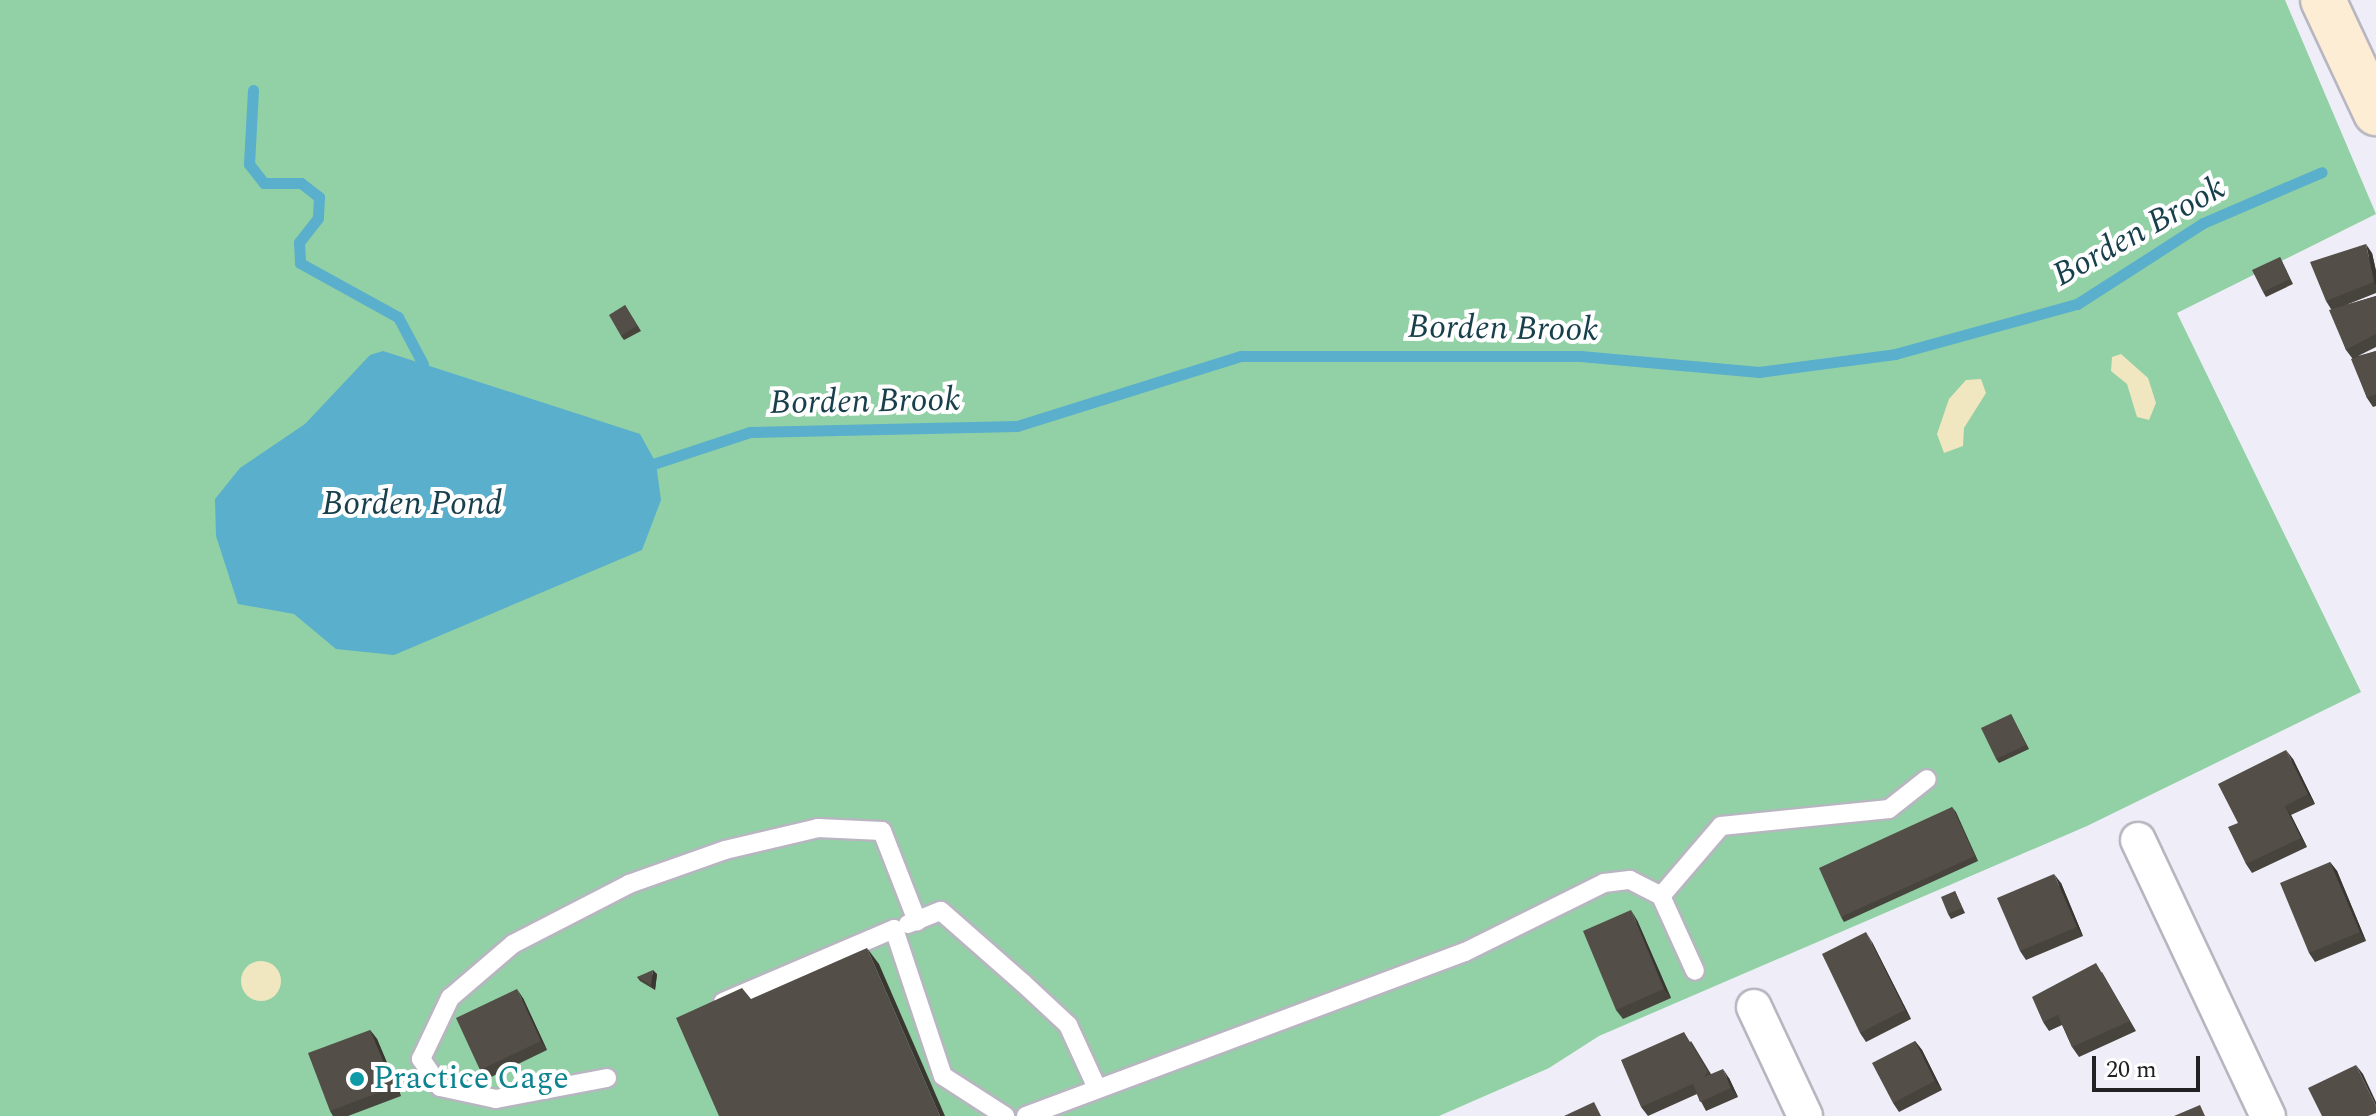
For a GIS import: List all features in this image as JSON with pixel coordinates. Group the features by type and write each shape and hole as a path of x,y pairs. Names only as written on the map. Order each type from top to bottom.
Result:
{"street":[{"path":"2323,0 2376,113"},
{"path":"2138,840 2268,1116"},
{"path":"1754,1007 1805,1116"}],"lane":[{"path":"1661,896 1721,826 1889,809 1927,779"},
{"path":"607,1078 496,1099 440,1087 421,1059 450,998 513,944 629,884 725,850 818,828 882,831 917,921"},
{"path":"1026,1116 1096,1086 1465,952 1604,883 1630,880 1661,896 1695,971"},
{"path":"720,1003 941,911 1068,1025 1096,1086"},
{"path":"894,929 943,1076 1005,1116"}],"green space":[{"path":"0,0 2285,0 2376,214 2177,313 2361,692 2087,826 1599,1036 1549,1068 1439,1116 0,1116"}],"sand":[{"path":"2121,354 2148,378 2156,403 2149,420 2137,417 2127,384 2111,371 2112,357"},
{"path":"1981,379 1986,393 1964,428 1963,446 1944,453 1937,434 1949,399 1966,380"},
{"path":"261,961 275,967 281,981 275,995 261,1001 247,995 241,981 247,967"}],"water":[{"name":"Borden Pond","path":"383,351 640,434 656,463 661,500 642,550 394,655 336,649 294,614 238,604 216,536 215,499 240,468 305,424 370,355"}],"building":[{"path":"2366,244 2374,282 2326,301 2310,262"},
{"path":"2280,257 2290,279 2263,292 2252,270"},
{"path":"2376,296 2376,334 2346,350 2329,310"},
{"path":"625,305 637,326 621,336 609,315"},
{"path":"2376,351 2376,394 2367,398 2351,359"},
{"path":"2011,714 2026,745 1996,759 1981,728"},
{"path":"2286,750 2308,794 2285,806 2301,838 2246,864 2228,827 2238,823 2218,784"},
{"path":"1952,807 1975,856 1841,917 1819,868"},
{"path":"2330,862 2360,932 2309,953 2280,883"},
{"path":"2054,874 2077,927 2020,951 1997,898"},
{"path":"1955,891 1962,908 1948,914 1941,897"},
{"path":"1631,910 1664,989 1616,1010 1583,931"},
{"path":"1866,932 1905,1010 1860,1033 1822,954"},
{"path":"867,948 940,1116 719,1116 676,1018 742,988 751,999"},
{"path":"2096,963 2130,1021 2072,1047 2058,1015 2043,1022 2032,997"},
{"path":"653,970 651,985 637,977"},
{"path":"517,989 541,1041 480,1070 456,1018"},
{"name":"Practice Cage","path":"370,1030 394,1087 330,1111 308,1053"},
{"path":"1684,1032 1708,1072 1704,1077 1723,1069 1731,1088 1700,1102 1693,1084 1641,1107 1621,1060"},
{"path":"1915,1041 1935,1081 1893,1103 1872,1063"},
{"path":"2356,1065 2376,1106 2376,1113 2368,1116 2322,1116 2308,1088"},
{"path":"1594,1102 1601,1116 1564,1116"},
{"path":"2200,1105 2205,1116 2174,1116"}],"waterway":[{"path":"253,90 249,164 264,183 301,183 319,197 318,218 299,242 300,263 398,317 423,364"},
{"name":"Borden Brook","path":"656,463 750,432 1017,426 1241,356 1580,356 1759,372 1895,354 2077,304 2203,223 2322,172"}],"place":[{"name":"Practice Cage","path":"357,1079"}]}
